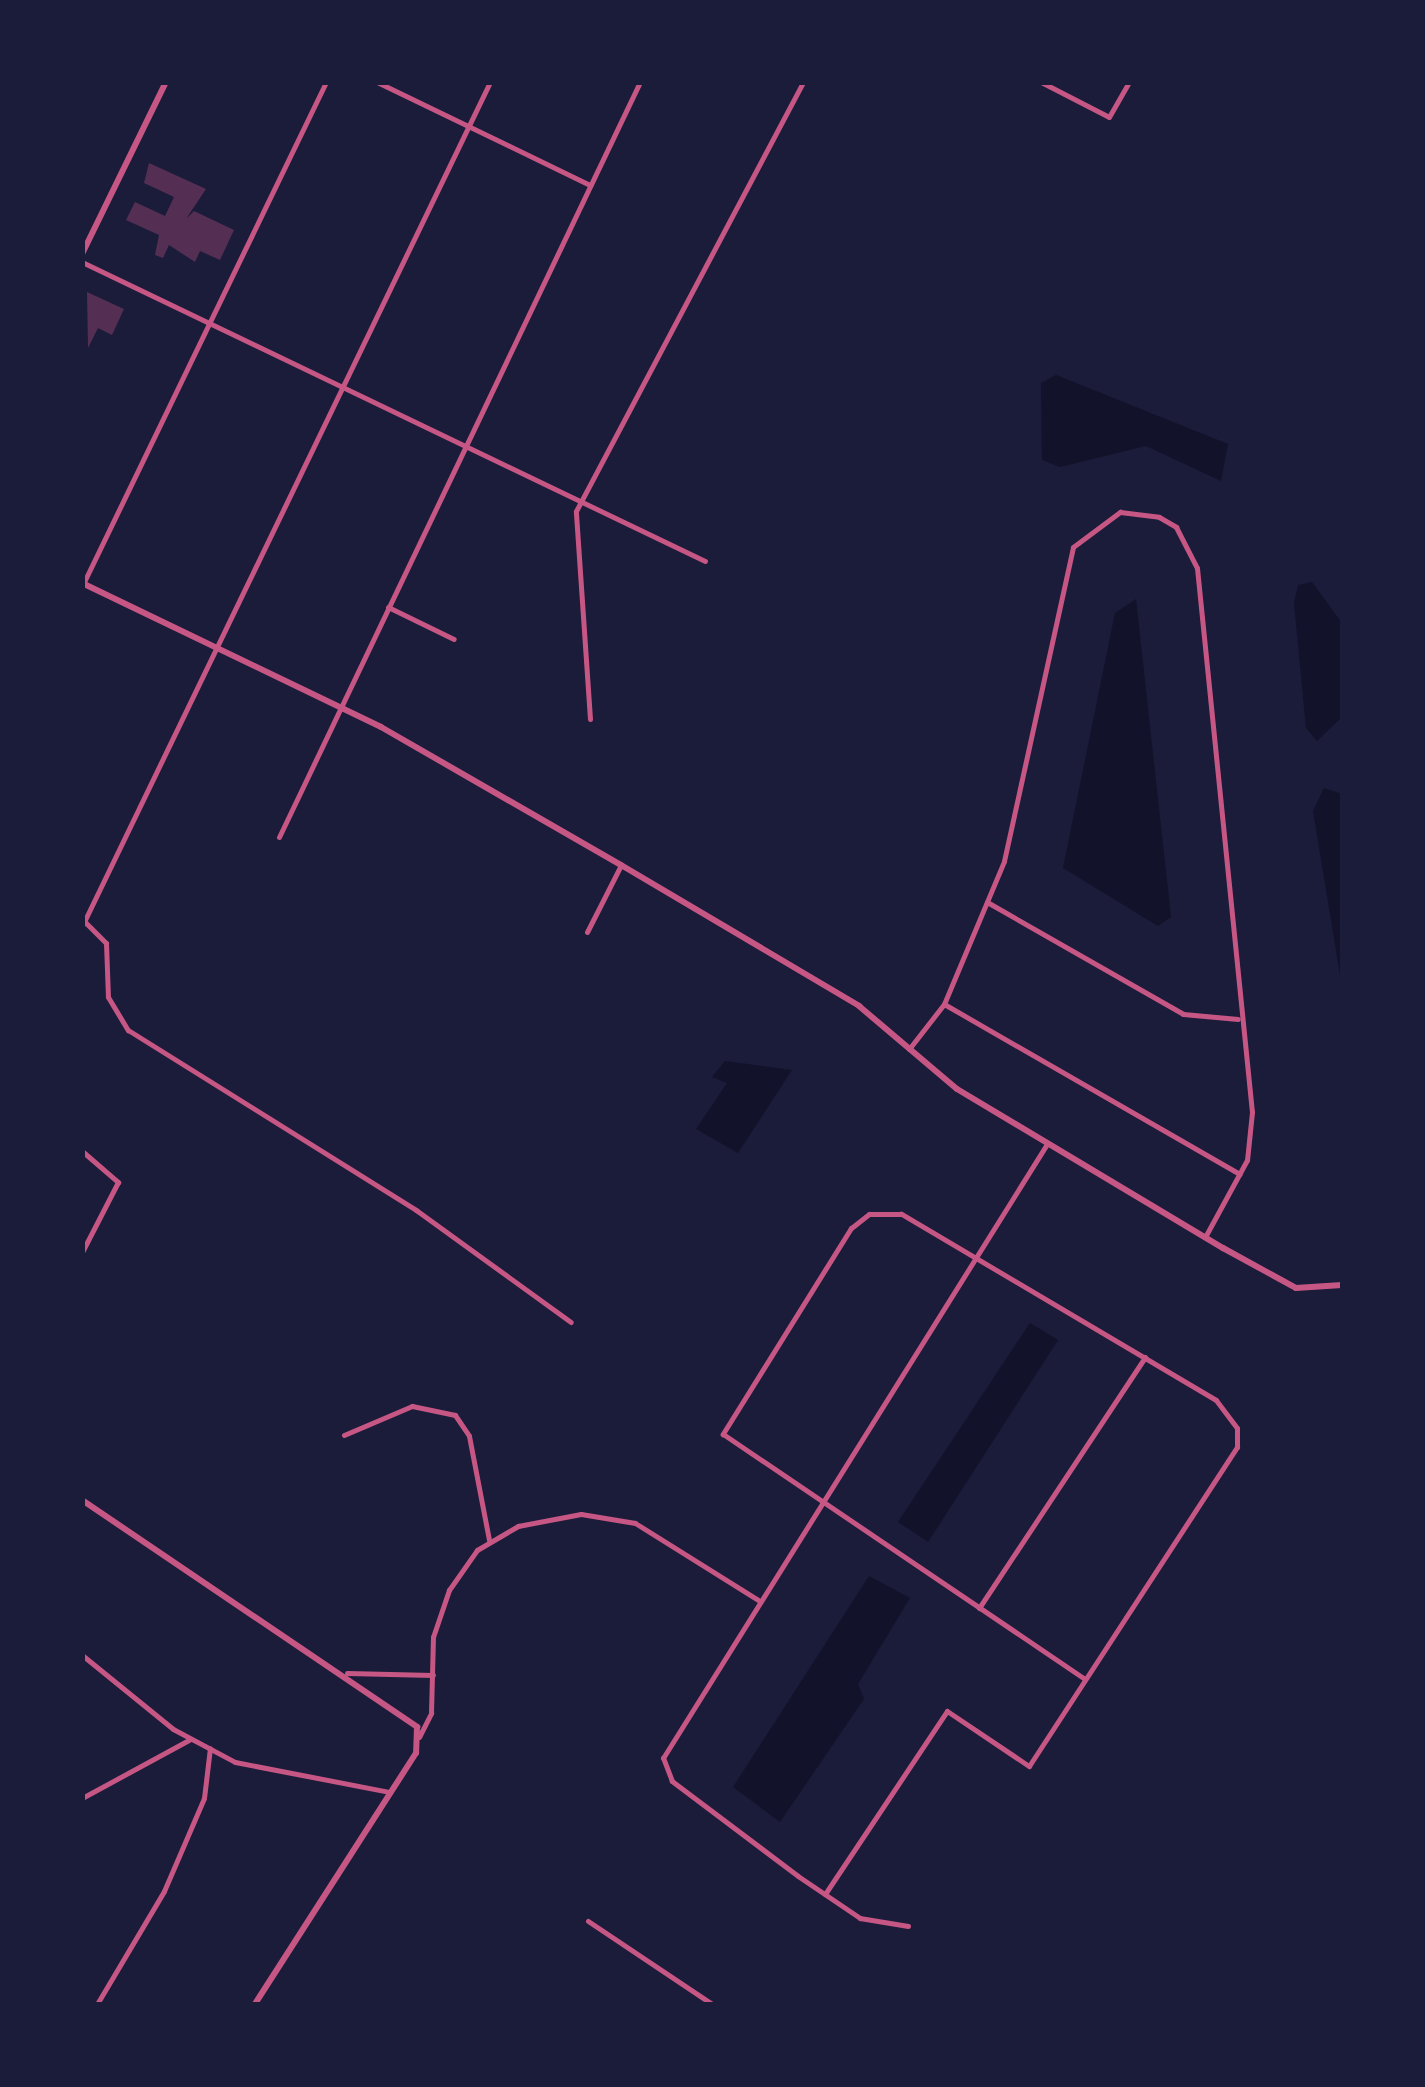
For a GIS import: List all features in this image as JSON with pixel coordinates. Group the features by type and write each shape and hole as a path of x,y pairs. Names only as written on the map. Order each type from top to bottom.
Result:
{"street":[{"path":"82,254 166,82"},
{"path":"326,82 82,584 340,708 621,864 858,1006 909,1049 1048,1143 1296,1288 1342,1285"},
{"path":"377,82 590,185"},
{"path":"490,82 83,923 106,943 108,997 128,1030 416,1210 571,1322"},
{"path":"279,837 640,82"},
{"path":"590,719 572,534 580,503 803,82"},
{"path":"1041,82 1112,116 1129,82"},
{"path":"82,262 706,561"},
{"path":"909,1049 944,1004 1012,836 1073,546 1129,512 1176,527 1197,568 1238,1019 1252,1112 1241,1174 1205,1237"},
{"path":"388,607 454,639"},
{"path":"587,932 621,864"},
{"path":"987,902 1184,1014 1238,1019"},
{"path":"944,1004 1241,1174"},
{"path":"908,1926 860,1918 824,1894 672,1781 663,1758 758,1600 982,1260 1048,1143"},
{"path":"82,1151 117,1177 82,1252"},
{"path":"824,1894 947,1712 1029,1766 1237,1447 1228,1411 1146,1357 901,1214 869,1214 725,1418 731,1444 1085,1679"},
{"path":"979,1608 1146,1357"},
{"path":"344,1435 412,1406 456,1416 469,1436 489,1540"},
{"path":"82,1500 408,1714 419,1737"},
{"path":"254,2004 393,1792 419,1737 449,1590 489,1540 518,1526 609,1516 650,1529 758,1600"},
{"path":"82,1654 189,1740 284,1778 393,1792"},
{"path":"347,1674 433,1675"},
{"path":"82,1798 189,1740"},
{"path":"97,2004 164,1891 204,1798 210,1748"},
{"path":"588,1921 712,2004"}],"shaded area":[{"path":"1056,375 1228,444 1221,481 1146,446 1060,467 1042,460 1041,383"},
{"path":"1312,582 1342,623 1342,717 1317,741 1306,728 1294,603 1298,585"},
{"path":"1136,599 1171,917 1158,926 1063,868 1115,613"},
{"path":"1324,788 1342,794 1342,987 1313,811"},
{"path":"725,1061 792,1070 738,1153 696,1129 727,1083 712,1077"},
{"path":"1030,1323 1058,1340 928,1542 898,1522"},
{"path":"869,1576 910,1598 858,1684 864,1699 780,1822 733,1787"}],"building":[{"path":"149,163 206,189 186,219 194,211 234,230 220,260 200,251 195,262 169,245 163,258 155,255 159,235 126,220 135,202 165,216 174,197 144,183"},
{"path":"87,292 124,309 112,335 98,328 88,348"}]}
